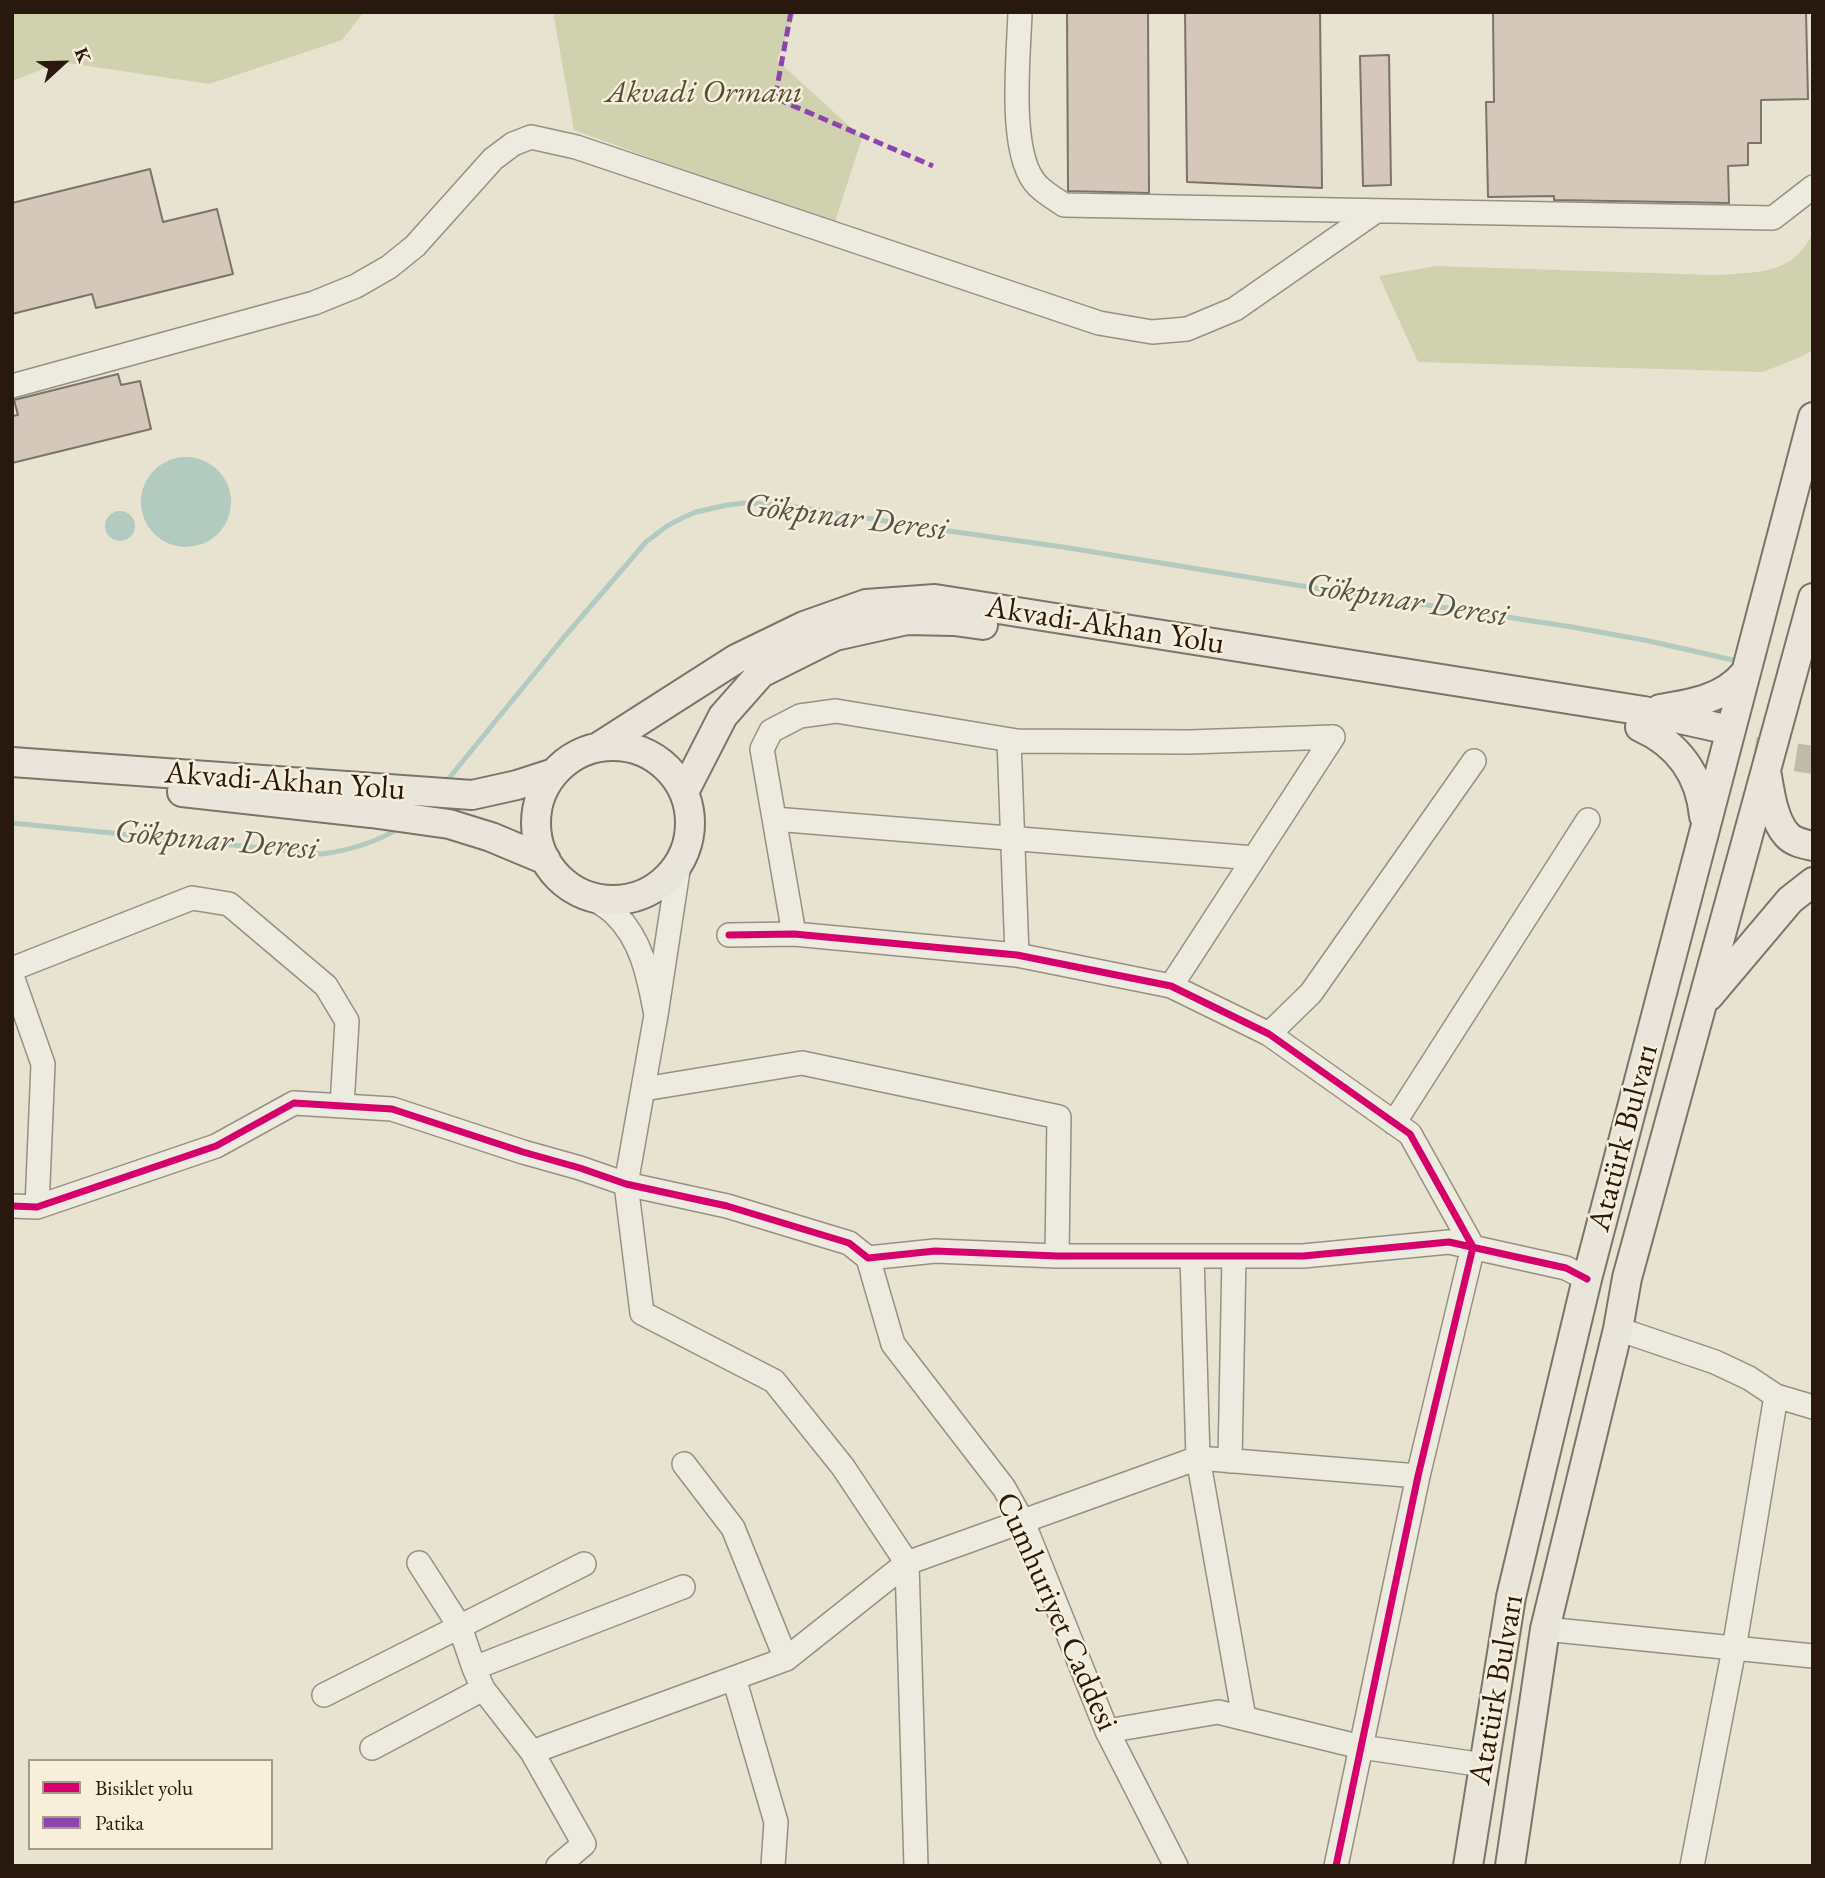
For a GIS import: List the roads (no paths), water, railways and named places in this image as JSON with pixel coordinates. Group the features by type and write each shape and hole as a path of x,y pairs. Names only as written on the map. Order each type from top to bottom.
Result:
{"main road":[{"name":"Atatürk Bulvarı","path":"1468,1866 1511,1597 1587,1279 1813,417"},
{"name":"Atatürk Bulvarı","path":"1510,1866 1545,1629 1628,1278 1813,598"},
{"name":"Akvadi-Akhan Yolu","path":"600,746 736,659 804,626 866,604 935,599 1642,719"},
{"name":"Akvadi-Akhan Yolu","path":"684,792 723,716 761,673 835,636 907,620 985,625 1642,719"},
{"path":"1642,719 1719,694 1736,684 1745,673"},
{"path":"1642,719 1715,736"},
{"path":"1642,719 1653,733 1673,747 1687,762 1703,802 1705,825"},
{"path":"600,746 626,747 652,756 671,772 684,792 690,816 688,841 679,864 663,882 642,895 617,900 593,898 570,888 552,871 540,849 536,822 540,796 554,773 575,756 600,746"},
{"name":"Akvadi-Akhan Yolu","path":"12,762 472,795 554,773"},
{"path":"1766,769 1770,800 1780,825 1787,835 1813,846"},
{"name":"Akvadi-Akhan Yolu","path":"12,778 168,791 449,824 491,837 546,860"},
{"path":"1702,1004 1790,900 1813,882"}],"street":[{"path":"1020,12 1017,117 1025,165 1037,185 1064,205 1773,218 1813,187"},
{"path":"12,386 314,303 356,286 389,267 415,246 493,159 513,144 531,137 576,148 1099,323 1152,332 1187,329 1235,309 1376,211"},
{"path":"794,934 762,749 771,731 800,716 836,711 1009,740 1190,741 1333,737 1171,986"},
{"path":"1009,740 1017,955"},
{"path":"1269,1034 1311,993 1474,761"},
{"path":"774,819 1254,858"},
{"path":"1394,1123 1588,820"},
{"path":"679,864 644,1089 626,1184 642,1313 774,1381 843,1467 907,1563 916,1866"},
{"path":"12,969 192,898 229,904 326,986 347,1021 342,1106"},
{"path":"593,898 615,914 633,937 646,966 656,1015"},
{"path":"729,935 794,934 1017,955 1171,986 1269,1034 1410,1134 1473,1247 1418,1476 1336,1866"},
{"path":"12,976 43,1064 37,1207"},
{"path":"644,1089 802,1063 1059,1117 1056,1256"},
{"path":"12,1206 37,1207 216,1146 294,1103 392,1109 626,1184 727,1206 849,1243 867,1258 935,1251 1056,1256 1303,1256 1449,1242 1566,1268 1587,1279"},
{"path":"1192,1256 1198,1458 1244,1718"},
{"path":"1230,1461 1234,1256"},
{"name":"Cumhuriyet Caddesi","path":"867,1258 893,1344 1004,1488 1023,1522 1107,1731 1176,1866"},
{"path":"1618,1329 1715,1362 1749,1378 1776,1396 1813,1407"},
{"path":"1692,1866 1734,1649 1776,1396"},
{"path":"532,1752 786,1659 907,1563 1198,1458 1418,1476"},
{"path":"684,1464 733,1528 786,1659"},
{"path":"419,1563 460,1627 483,1689 532,1752 583,1844 558,1866"},
{"path":"324,1695 584,1564"},
{"path":"474,1668 683,1587"},
{"path":"1545,1629 1813,1656"},
{"path":"734,1678 776,1822 773,1866"},
{"path":"372,1748 483,1689"},
{"path":"1107,1731 1218,1712 1361,1747 1484,1765"}],"waterway":[{"name":"Gökpınar Deresi","path":"445,783 646,542 667,526 696,512 746,503 784,505 1572,627 1733,660"},
{"name":"Gökpınar Deresi","path":"12,823 322,854 363,845 401,827"}],"tunnel":[{"path":"1713,744 1813,760"}],"park label":[{"name":"Akvadi Ormanı","path":"704,93"}]}
